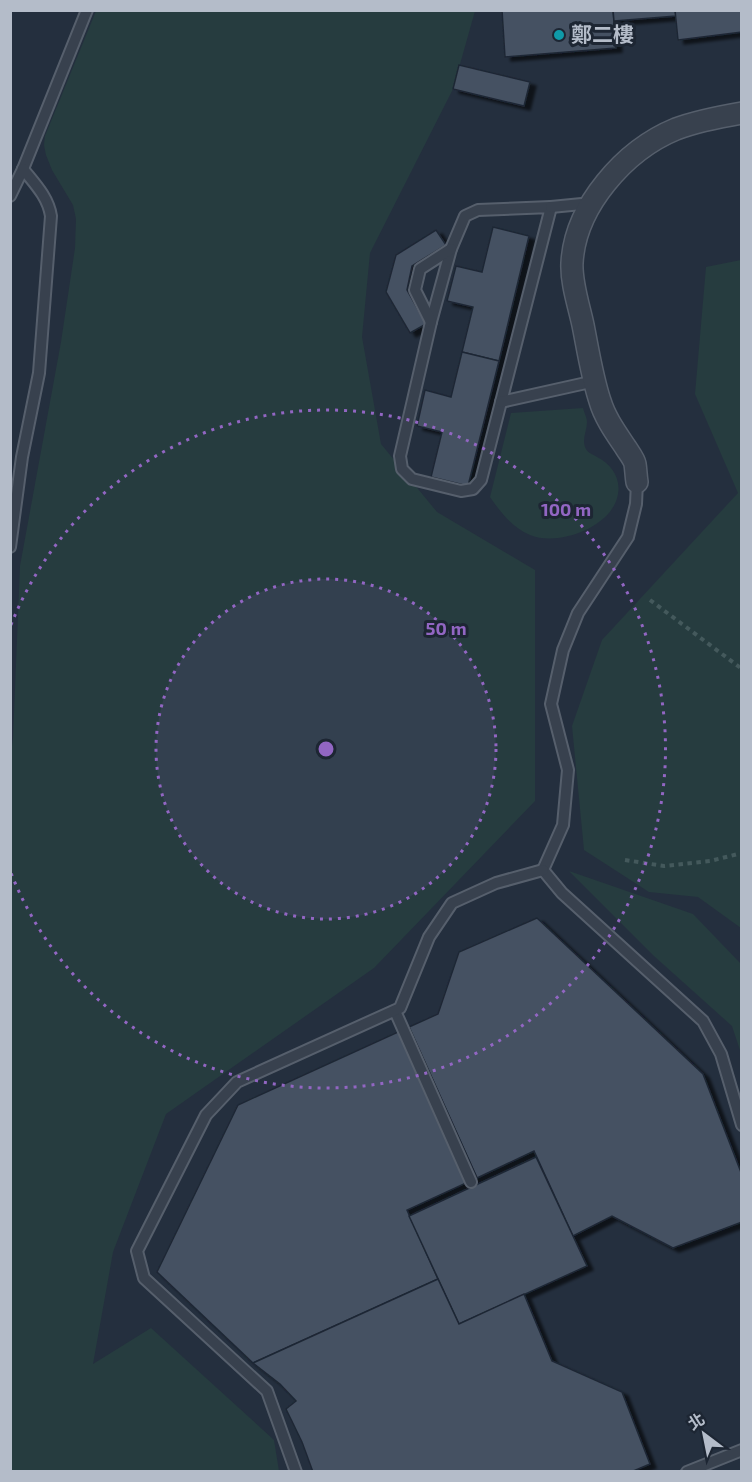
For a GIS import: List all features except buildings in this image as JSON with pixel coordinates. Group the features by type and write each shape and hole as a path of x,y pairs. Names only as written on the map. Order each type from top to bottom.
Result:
{"street":[{"path":"637,482 635,462 608,421 600,402 574,285 572,264 574,247 592,202 604,184 635,153 653,140 694,122 741,113"}],"lane":[{"path":"10,196 87,10"},
{"path":"10,547 22,457 39,373 51,216 44,195 23,169"},
{"path":"551,207 481,480 473,489 461,491 412,479 402,469 400,456 432,322 452,249 465,216 478,210 551,207 592,202"},
{"path":"432,322 415,290 420,270 452,249"},
{"path":"501,402 595,381"},
{"path":"543,870 563,825 568,770 551,704 562,650 578,613 628,537 636,504 637,482"},
{"path":"296,1472 267,1392 144,1278 137,1251 206,1115 237,1082 400,1008 429,937 452,903 496,883 543,870"},
{"path":"543,870 562,893 703,1021 721,1053 741,1125"},
{"path":"395,1011 471,1182"},
{"path":"687,1472 741,1450"}],"path":[{"path":"650,600 741,669"},
{"path":"625,860 664,866 710,861 741,853"}],"green space":[{"path":"96,11 475,11 453,89 370,253 362,337 381,444 437,512 535,570 535,801 374,968 166,1114 113,1252 93,1364 151,1328 274,1440 279,1471 11,1472 11,753 20,566 61,342 75,248 76,219 73,205 52,170 44,145 45,136"},
{"path":"742,260 741,928 698,897 649,892 584,850 572,726 602,640 738,493 695,394 706,267"},
{"path":"583,408 587,420 584,439 586,449 607,463 618,482 618,494 614,506 595,525 569,536 542,538 530,535 507,519 490,497 511,413"},
{"path":"569,871 693,914 741,964 741,1053 732,1026 654,956"}],"place":[{"name":"鄭二樓","path":"559,35"}]}
